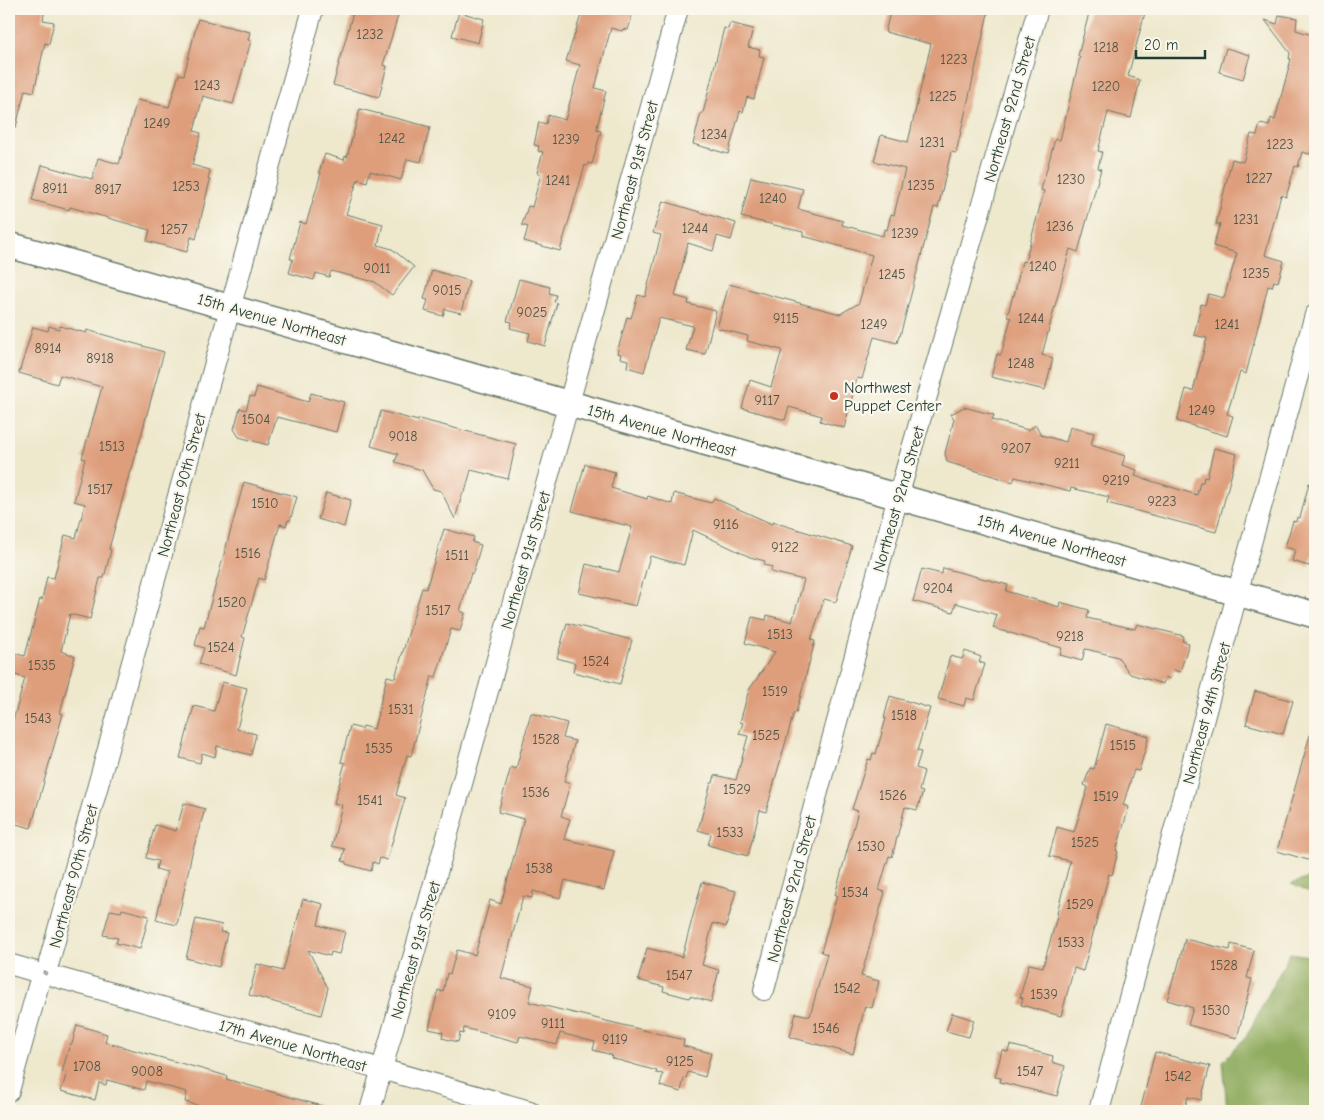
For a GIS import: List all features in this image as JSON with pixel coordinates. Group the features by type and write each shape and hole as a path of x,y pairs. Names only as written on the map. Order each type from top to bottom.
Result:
{"street":[{"name":"Northeast 90th Street","path":"9,1091 44,973 313,9"},
{"name":"Northeast 91st Street","path":"370,1111 570,403 678,9"},
{"name":"Northeast 92nd Street","path":"764,990 898,497 1038,9"},
{"name":"15th Avenue Northeast","path":"9,245 1315,615"},
{"name":"Northeast 94th Street","path":"1099,1111 1238,593 1315,315"},
{"name":"17th Avenue Northeast","path":"9,964 530,1111"}],"green space":[{"path":"1315,876 1315,895 1291,884"},
{"path":"1290,953 1315,957 1315,1111 1227,1111 1223,1061 1246,1037"}],"building":[{"path":"9,9 45,9 43,20 54,22 49,44 45,43 34,92 25,90 16,127 9,126"},
{"path":"354,9 400,9 383,65 387,66 379,97 333,85"},
{"path":"583,9 634,9 628,30 623,29 622,31 611,28 595,88 606,91 597,127 597,130 601,131 592,164 588,163 587,166 585,165 560,251 524,241 528,227 522,225 528,206 532,207 541,174 537,173 543,152 538,151 539,146 534,145 539,122 546,124 548,115 565,120 580,65 566,61"},
{"path":"891,9 989,9 956,153 951,152 938,208 934,207 900,336 897,343 874,337 862,379 857,378 844,428 820,421 822,416 789,407 785,420 742,408 750,380 771,387 782,350 747,341 748,336 717,328 729,284 840,314 859,303 872,255 803,236 803,232 741,217 751,177 803,189 798,209 843,221 842,225 883,236 884,229 887,230 891,214 894,215 905,169 874,161 881,135 908,142 931,44 885,32"},
{"path":"1090,9 1146,9 1128,76 1140,80 1131,118 1108,112 1098,151 1102,152 1098,168 1101,169 1078,252 1070,249 1042,355 1053,358 1045,390 991,377 997,354 1001,355 1011,318 1007,317 1022,261 1025,262 1044,191 1041,190 1055,139 1060,140"},
{"path":"459,12 484,19 478,43 452,36"},
{"path":"1279,15 1297,18 1296,30 1315,36 1315,134 1310,154 1302,152 1298,167 1295,166 1286,197 1281,195 1265,255 1284,261 1278,282 1274,281 1272,287 1268,286 1246,374 1240,372 1227,414 1233,416 1227,436 1177,421 1186,389 1193,391 1207,338 1194,335 1201,304 1205,305 1208,294 1224,298 1237,253 1213,246 1220,224 1216,224 1232,159 1243,162 1251,134 1257,135 1260,124 1269,126 1271,118 1275,120 1291,59 1289,59 1290,53 1265,20 1277,24"},
{"path":"198,19 250,32 248,40 251,41 233,104 203,96 194,131 201,133 192,165 210,170 208,180 210,180 196,239 191,237 187,252 147,241 150,230 70,207 69,210 32,200 42,165 92,179 98,158 119,164 137,100 169,107 179,74 184,75"},
{"path":"730,23 753,29 748,47 760,50 759,56 764,57 754,99 747,97 743,112 740,111 728,154 693,144 701,113 703,113 724,28 728,29"},
{"path":"1226,48 1250,55 1243,79 1219,72"},
{"path":"360,109 430,127 421,162 407,159 401,180 370,171 367,182 358,179 346,214 383,224 378,245 392,249 414,267 392,295 375,282 331,271 329,277 316,273 314,280 289,273 293,259 290,259 300,222 306,224 325,154 344,160 345,156 347,157"},
{"path":"663,201 736,223 731,240 717,236 713,251 688,243 675,296 689,300 688,304 716,311 705,354 686,350 693,326 659,318 644,372 627,367 628,360 620,358 621,354 617,353 627,317 631,318 638,295 645,297 661,235 653,233"},
{"path":"432,270 469,281 461,313 445,309 443,316 425,311 428,300 424,299"},
{"path":"519,279 550,287 549,293 556,295 554,302 557,303 545,346 528,341 530,333 510,328 512,322 507,321"},
{"path":"49,326 59,329 60,326 86,333 87,330 164,352 109,549 111,550 104,578 100,578 90,619 70,614 61,651 75,656 60,713 63,714 31,828 9,822 9,735 25,678 9,673 9,652 25,656 47,577 54,578 65,535 76,538 85,504 74,501 85,459 82,458 102,387 60,375 57,384 19,373 33,327 48,331"},
{"path":"257,387 308,402 311,393 344,402 336,432 277,417 268,445 239,437 234,429 240,408 246,410 250,396 254,397"},
{"path":"964,407 994,415 992,420 1028,430 1036,425 1041,435 1066,442 1070,427 1094,433 1091,445 1125,456 1122,465 1137,470 1135,476 1197,495 1200,482 1203,482 1204,477 1207,478 1214,448 1237,454 1216,532 1107,503 1109,497 1071,488 1070,491 1015,477 1013,482 947,462 945,453 954,419 951,414"},
{"path":"381,411 516,444 508,479 471,470 455,519 441,491 433,489 422,470 395,462 398,454 371,446"},
{"path":"585,464 615,472 611,488 647,499 648,496 672,504 674,493 711,503 714,498 772,524 773,522 852,546 836,602 824,599 811,640 815,641 796,713 794,712 766,812 760,810 748,856 708,845 711,834 698,830 715,775 736,780 748,736 739,734 743,723 740,722 749,690 775,652 745,643 752,617 766,620 767,615 792,622 804,580 771,572 772,567 764,565 765,561 750,557 693,530 684,565 650,556 636,606 579,593 586,564 619,572 632,527 572,511"},
{"path":"244,482 297,497 290,521 288,520 286,526 280,524 264,580 259,578 242,637 245,638 236,675 199,664 204,648 195,645 200,626 204,627"},
{"path":"1309,483 1315,484 1315,546 1309,566 1292,561 1295,550 1285,547 1293,521 1296,522 1297,517 1300,518"},
{"path":"326,493 351,500 344,527 318,519"},
{"path":"444,529 474,537 472,542 481,545 460,611 465,613 460,631 451,629 436,677 432,676 411,756 407,755 396,795 405,798 387,860 380,858 378,864 373,862 371,871 346,864 346,862 342,861 345,849 332,846 342,805 334,803 345,763 341,762 350,726 362,729 363,726 374,729 387,676 395,678 422,588 426,589"},
{"path":"943,568 1008,585 1006,591 1059,607 1060,602 1089,610 1087,618 1135,629 1137,624 1184,636 1182,641 1189,643 1180,672 1173,670 1170,679 1165,677 1163,684 1130,674 1118,657 1085,649 1082,661 1060,655 1062,648 993,628 997,615 956,603 953,612 913,601 922,569 942,574"},
{"path":"567,623 632,640 620,684 573,672 575,663 557,658"},
{"path":"965,651 981,657 979,662 985,664 974,700 966,698 964,706 938,699 950,656 962,659"},
{"path":"222,682 247,688 237,729 256,734 251,755 217,746 215,757 202,753 200,763 180,758 194,706 214,711"},
{"path":"1255,691 1293,701 1283,734 1246,724"},
{"path":"890,696 930,708 917,751 921,752 916,768 924,771 919,791 923,792 917,810 905,807 892,857 889,856 879,890 885,892 861,976 879,981 872,1008 865,1006 853,1054 790,1037 796,1013 810,1016 827,954 821,952 858,811 852,809 868,759 871,760 873,753 876,754"},
{"path":"531,713 567,723 563,738 575,741 564,782 570,784 561,816 570,819 564,839 614,851 604,890 565,880 560,898 533,891 532,898 523,896 501,978 533,986 529,1002 684,1040 683,1046 711,1053 705,1077 688,1072 686,1079 684,1078 681,1092 660,1086 663,1074 656,1073 657,1071 611,1058 612,1055 593,1050 595,1042 560,1033 557,1045 520,1036 518,1042 464,1028 463,1034 460,1033 458,1042 442,1038 443,1032 429,1029 438,990 443,992 447,973 450,974 457,950 475,955 490,900 501,904 524,819 498,812 511,767 516,769"},
{"path":"1106,724 1149,736 1139,771 1134,770 1123,805 1129,807 1116,851 1118,851 1112,875 1109,874 1083,971 1074,968 1061,1016 1021,1005 1023,998 1020,997 1029,964 1043,967 1070,861 1049,856 1057,827 1074,832 1088,787 1084,785 1090,768 1094,769"},
{"path":"1310,735 1315,736 1315,862 1277,851"},
{"path":"184,803 205,809 192,853 177,925 156,920 167,872 156,869 158,861 146,858 155,825 176,831"},
{"path":"702,882 736,891 726,927 713,923 702,965 719,970 711,1002 663,991 664,987 638,980 647,948 682,957"},
{"path":"303,899 323,904 318,925 345,932 339,954 331,952 330,956 308,950 328,988 321,1015 249,995 257,964 283,971"},
{"path":"122,909 149,916 140,949 116,943 118,938 103,935 110,910 121,912"},
{"path":"196,919 222,925 220,932 227,933 219,967 186,958"},
{"path":"1185,939 1230,950 1231,944 1254,950 1247,978 1252,979 1237,1038 1188,1025 1193,1008 1167,1000"},
{"path":"952,1013 974,1020 969,1037 946,1031"},
{"path":"77,1025 107,1034 105,1042 227,1076 226,1079 322,1106 322,1111 206,1111 207,1108 185,1102 187,1092 146,1081 144,1090 107,1080 106,1085 99,1083 95,1100 61,1091 67,1073 62,1072"},
{"path":"1010,1045 1053,1056 1052,1062 1065,1066 1057,1096 1000,1082 1001,1078 995,1077 1002,1050 1008,1052"},
{"path":"1155,1052 1210,1066 1201,1100 1188,1097 1184,1111 1140,1111"}],"place":[{"name":"Northwest Puppet Center","path":"834,396"}]}
